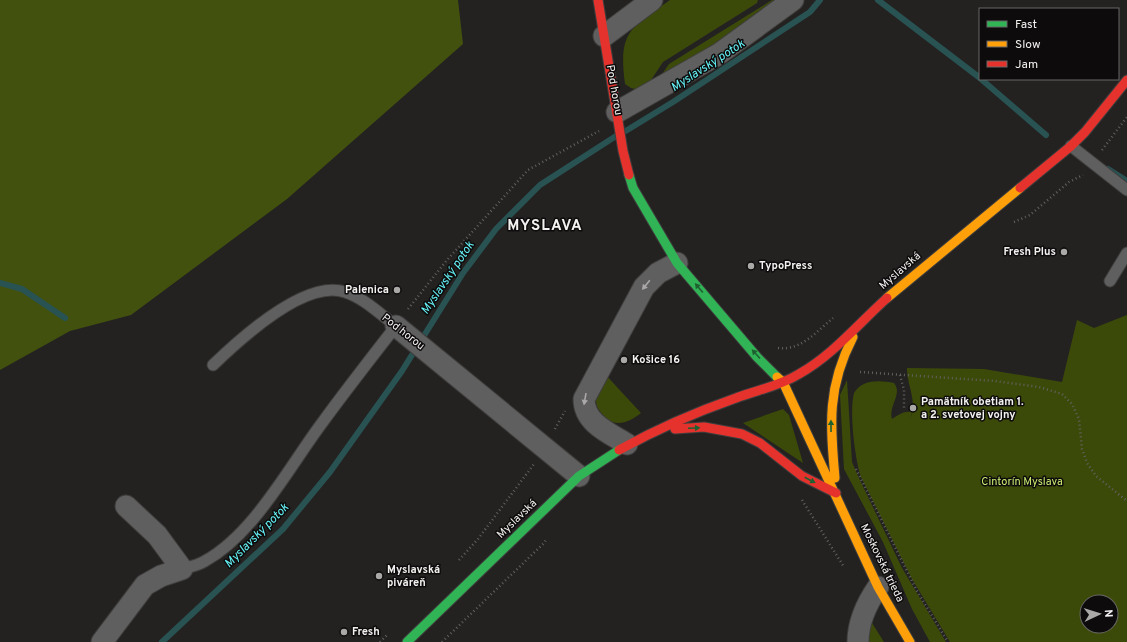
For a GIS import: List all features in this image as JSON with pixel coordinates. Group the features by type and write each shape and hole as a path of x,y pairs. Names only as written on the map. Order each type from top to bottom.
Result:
{"street":[{"name":"Pod horou","path":"598,0 623,151 633,188 677,263 757,357 783,382"},
{"path":"604,36 652,0"},
{"path":"618,117 719,54 793,0"},
{"name":"Myslavská","path":"407,642 579,476 602,459 627,444 656,430 738,397 783,382 800,374 823,358 864,317 968,228 1071,146 1125,88"},
{"path":"627,444 592,420 586,414 584,399 644,287 658,273 677,263"},
{"name":"Moskovská trieda","path":"836,493 830,429 832,397 838,366 864,317"},
{"name":"Pod horou","path":"396,326 579,476"},
{"name":"Moskovská trieda","path":"783,382 836,493 878,587 910,642"},
{"name":"Myslavská","path":"656,430 704,427 742,434 760,443 802,476 836,493"},
{"path":"102,642 145,585 160,576 182,569 157,535 126,506"},
{"path":"858,642 859,625 871,598 878,587"}],"lane":[{"path":"1071,146 1127,190"},
{"path":"1110,281 1127,253"},
{"name":"Pod horou","path":"213,365 237,342 270,316 306,296 322,290 330,289 350,294 396,326"},
{"path":"182,569 204,562 218,553 241,532 271,496 321,423 396,326"}],"path":[{"path":"396,326 447,260 528,170 607,125 618,117"},
{"path":"757,357 770,347 787,349 804,343 835,316"},
{"path":"838,366 850,371 995,380 1039,387 1062,394 1072,404 1079,419 1082,449 1087,463 1102,481 1127,502"},
{"path":"900,375 904,390 904,408"},
{"path":"854,462 908,573 932,618 948,642"},
{"path":"802,500 847,573"}],"green space":[{"path":"0,0 458,0 463,44 287,199 131,315 70,331 0,370"},
{"path":"670,0 758,0 757,3 663,62 647,86 639,90 631,88 625,84 623,67 623,53 626,42 636,25"},
{"path":"772,0 782,0 700,55 658,80 669,64"},
{"name":"Cintorín Myslava","path":"1127,315 1127,642 950,642 912,579 861,477 852,423 854,393 857,388 866,383 883,381 894,383 897,391 891,414 892,419 904,413 912,412 913,400 907,375 907,368 984,369 1062,382 1077,320 1094,328"},
{"path":"604,373 641,413 622,423 612,422 603,415 598,408 596,397"},
{"path":"847,380 852,462 902,568 946,642 930,642 912,609 883,542 844,469 840,395"},
{"path":"783,409 789,415 803,463 743,423"},
{"path":"872,623 884,642 867,642 869,627"}],"waterway":[{"name":"Myslavský potok","path":"624,132 673,102 810,12 820,0"},
{"path":"878,0 979,77"},
{"path":"982,80 1046,135"},
{"name":"Myslavský potok","path":"162,642 283,529 330,472 402,371 463,273 496,229 540,185 616,136"},
{"path":"1108,169 1127,181"},
{"path":"0,283 22,289 65,318"}],"traffic: fast":[{"path":"629,175 633,188 677,263 757,357 777,377"},
{"path":"407,642 579,476 619,450"}],"traffic: slow":[{"path":"887,298 1020,188"},
{"path":"835,478 832,440 832,406 839,373 853,337"},
{"path":"777,377 783,382 878,587 910,642"}],"traffic: jam":[{"path":"598,0 623,151 629,175"},
{"path":"1020,188 1071,146 1085,132 1127,80"},
{"path":"619,450 691,415 792,378 823,358 887,298"},
{"path":"675,429 704,427 742,434 760,443 802,476 836,493"}],"place":[{"name":"Fresh Plus","path":"1064,252"},
{"name":"TypoPress","path":"751,266"},
{"name":"Palenica","path":"397,290"},
{"name":"Košice 16","path":"624,360"},
{"name":"Pamätník obetiam 1. a 2. svetovej vojny","path":"913,408"},
{"name":"Myslavská piváreň","path":"379,576"},
{"name":"Fresh","path":"344,632"}],"district":[{"name":"MYSLAVA","path":"545,226"}]}
